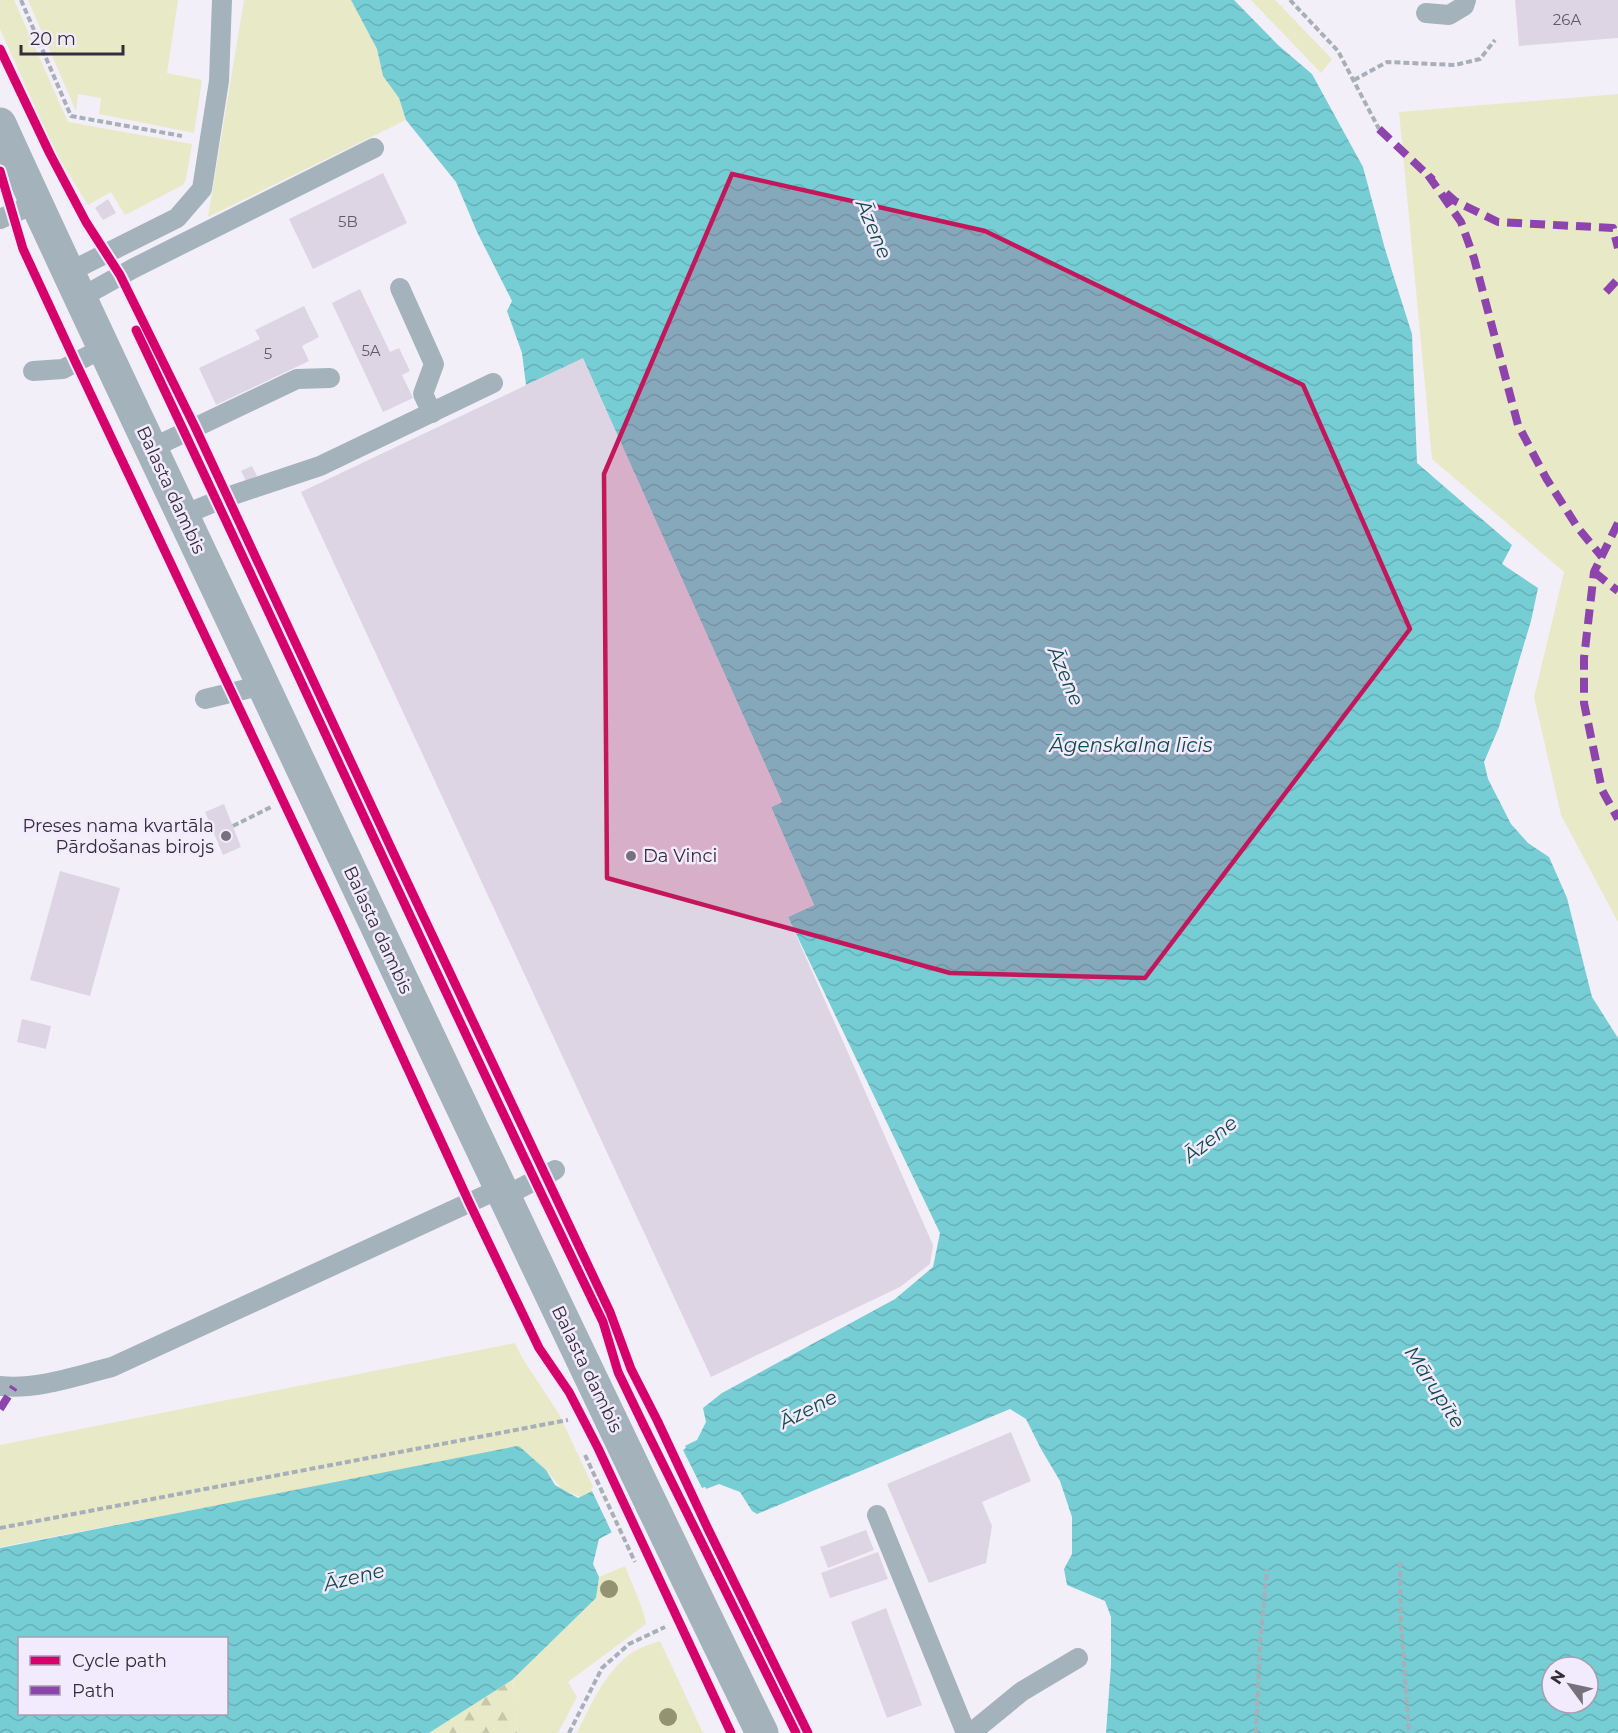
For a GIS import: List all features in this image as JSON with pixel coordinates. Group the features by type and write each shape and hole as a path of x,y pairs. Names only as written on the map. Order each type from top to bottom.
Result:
{"street":[{"name":"Balasta dambis","path":"0,124 501,1193 762,1733"}],"lane":[{"path":"74,286 102,255 177,218 202,189 219,81 222,0"},
{"path":"1426,13 1449,15 1464,6 1466,0"},
{"path":"74,286 120,275 374,148"},
{"path":"0,219 36,203"},
{"path":"400,288 434,364 423,394 432,412"},
{"path":"33,371 63,369 103,348"},
{"path":"152,448 297,379 330,378"},
{"path":"183,515 227,497 320,466 493,383"},
{"path":"205,699 263,685"},
{"path":"0,1386 14,1387 56,1381 112,1367 550,1172"},
{"path":"877,1515 966,1733"},
{"path":"971,1733 1021,1692 1078,1658"}],"path":[{"path":"21,0 71,116 209,141"},
{"path":"1290,0 1338,51 1378,129"},
{"path":"1354,80 1387,62 1455,65 1480,59 1495,40"},
{"path":"0,49 25,101"},
{"path":"72,204 102,255"},
{"path":"120,275 195,427 550,1172 610,1312 631,1369 808,1733"},
{"path":"233,826 271,807"},
{"path":"0,1528 568,1420"},
{"path":"585,1455 635,1562"},
{"path":"1400,1562 1401,1623 1409,1733"},
{"path":"1256,1733 1260,1644 1267,1569"},
{"path":"569,1733 602,1668 629,1644 665,1627"}],"highlighted area":[{"path":"732,174 985,231 1303,385 1410,629 1145,978 950,973 607,878 604,474"}],"green space":[{"path":"0,0 14,0 68,122 192,144 183,185 125,215 111,192 88,205 56,154 0,29"},
{"path":"28,0 178,0 167,73 202,80 194,133 99,114 101,98 78,94 76,111"},
{"path":"244,0 351,0 377,49 383,76 399,98 406,120 208,217"},
{"path":"1251,0 1275,0 1332,59 1321,73"},
{"path":"1618,94 1618,922 1561,815 1534,697 1564,572 1432,459 1399,112"},
{"path":"515,1343 559,1414 595,1491 580,1497 562,1489 546,1470 520,1447 0,1547 0,1445"},
{"path":"625,1566 646,1624 568,1682 577,1697 558,1733 517,1733 512,1680 596,1598 599,1577"},
{"path":"660,1641 703,1733 577,1733 600,1688 623,1659 643,1647"},
{"path":"512,1680 517,1733 429,1733"}],"water":[{"name":"Āgenskalna līcis","path":"351,0 1234,0 1278,45 1312,74 1363,167 1385,249 1412,334 1417,463 1512,545 1502,564 1538,588 1531,621 1499,727 1484,762 1488,779 1511,824 1528,843 1549,857 1567,898 1592,997 1618,1038 1618,1733 1106,1733 1111,1665 1111,1617 1105,1601 1067,1585 1064,1569 1072,1554 1072,1517 1060,1481 1026,1419 1010,1409 757,1514 752,1511 740,1492 719,1484 706,1489 705,1487 612,1530 599,1539 593,1564 599,1577 596,1598 512,1680 429,1733 0,1733 0,1548 517,1446 546,1470 555,1485 578,1498 697,1440 706,1422 703,1408 722,1393 895,1299 933,1267 940,1233 788,917 814,905 771,807 782,802 583,359 526,385 522,353 507,311 512,301 477,232 456,182 406,120 399,98 383,76 377,49"}],"pier":[{"path":"684,1443 686,1448 683,1450 702,1488 705,1487 707,1492 704,1491 615,1532 613,1535 591,1489"}],"building":[{"path":"1515,0 1618,0 1618,38 1519,46"},
{"path":"383,173 407,223 313,269 289,219"},
{"path":"108,199 116,213 103,220 95,208"},
{"path":"360,289 390,352 399,348 410,371 402,375 413,398 383,412 332,303"},
{"path":"304,306 319,337 302,346 309,361 216,405 199,368 260,339 255,330"},
{"name":"Da Vinci","path":"583,358 782,802 771,807 814,905 788,917 933,1245 930,1264 900,1287 711,1377 301,492"},
{"path":"252,466 257,476 246,481 241,471"},
{"name":"Preses nama kvartāla Pārdošanas birojs","path":"224,804 241,847 223,855 205,812"},
{"path":"60,871 120,888 90,996 30,980"},
{"path":"22,1019 51,1026 46,1049 17,1042"},
{"path":"1011,1432 1031,1481 982,1502 992,1526 986,1563 929,1583 887,1484"},
{"path":"866,1530 874,1550 828,1568 820,1547"},
{"path":"878,1552 888,1579 830,1598 821,1573"},
{"path":"886,1608 922,1705 887,1718 851,1622"}],"marked path":[{"path":"1379,129 1433,180"},
{"path":"1428,175 1461,222 1474,258 1518,425 1546,478 1578,528 1602,557"},
{"path":"1446,193 1455,201 1498,222 1613,228 1618,248"},
{"path":"1606,292 1618,279"},
{"path":"1618,523 1594,572 1584,658 1584,703 1602,790 1618,819"},
{"path":"1594,572 1618,591"},
{"path":"0,1409 14,1387"}],"cycle path":[{"path":"0,49 50,154 86,222 120,275 195,427 610,1312 631,1369 808,1733"},
{"path":"0,171 23,249 75,361 338,917 469,1202 539,1348 569,1392 598,1448 731,1733"},
{"path":"136,330 603,1322 618,1372 796,1733"}],"place":[{"name":"Preses nama kvartāla Pārdošanas birojs","path":"226,836"},
{"name":"Da Vinci","path":"631,856"}],"water label":[{"name":"Āzene","path":"874,229"},
{"name":"Āzene","path":"1066,676"},
{"name":"Āzene","path":"1210,1139"},
{"name":"Mārupīte","path":"1435,1387"},
{"name":"Āzene","path":"808,1409"},
{"name":"Āzene","path":"354,1577"}]}
